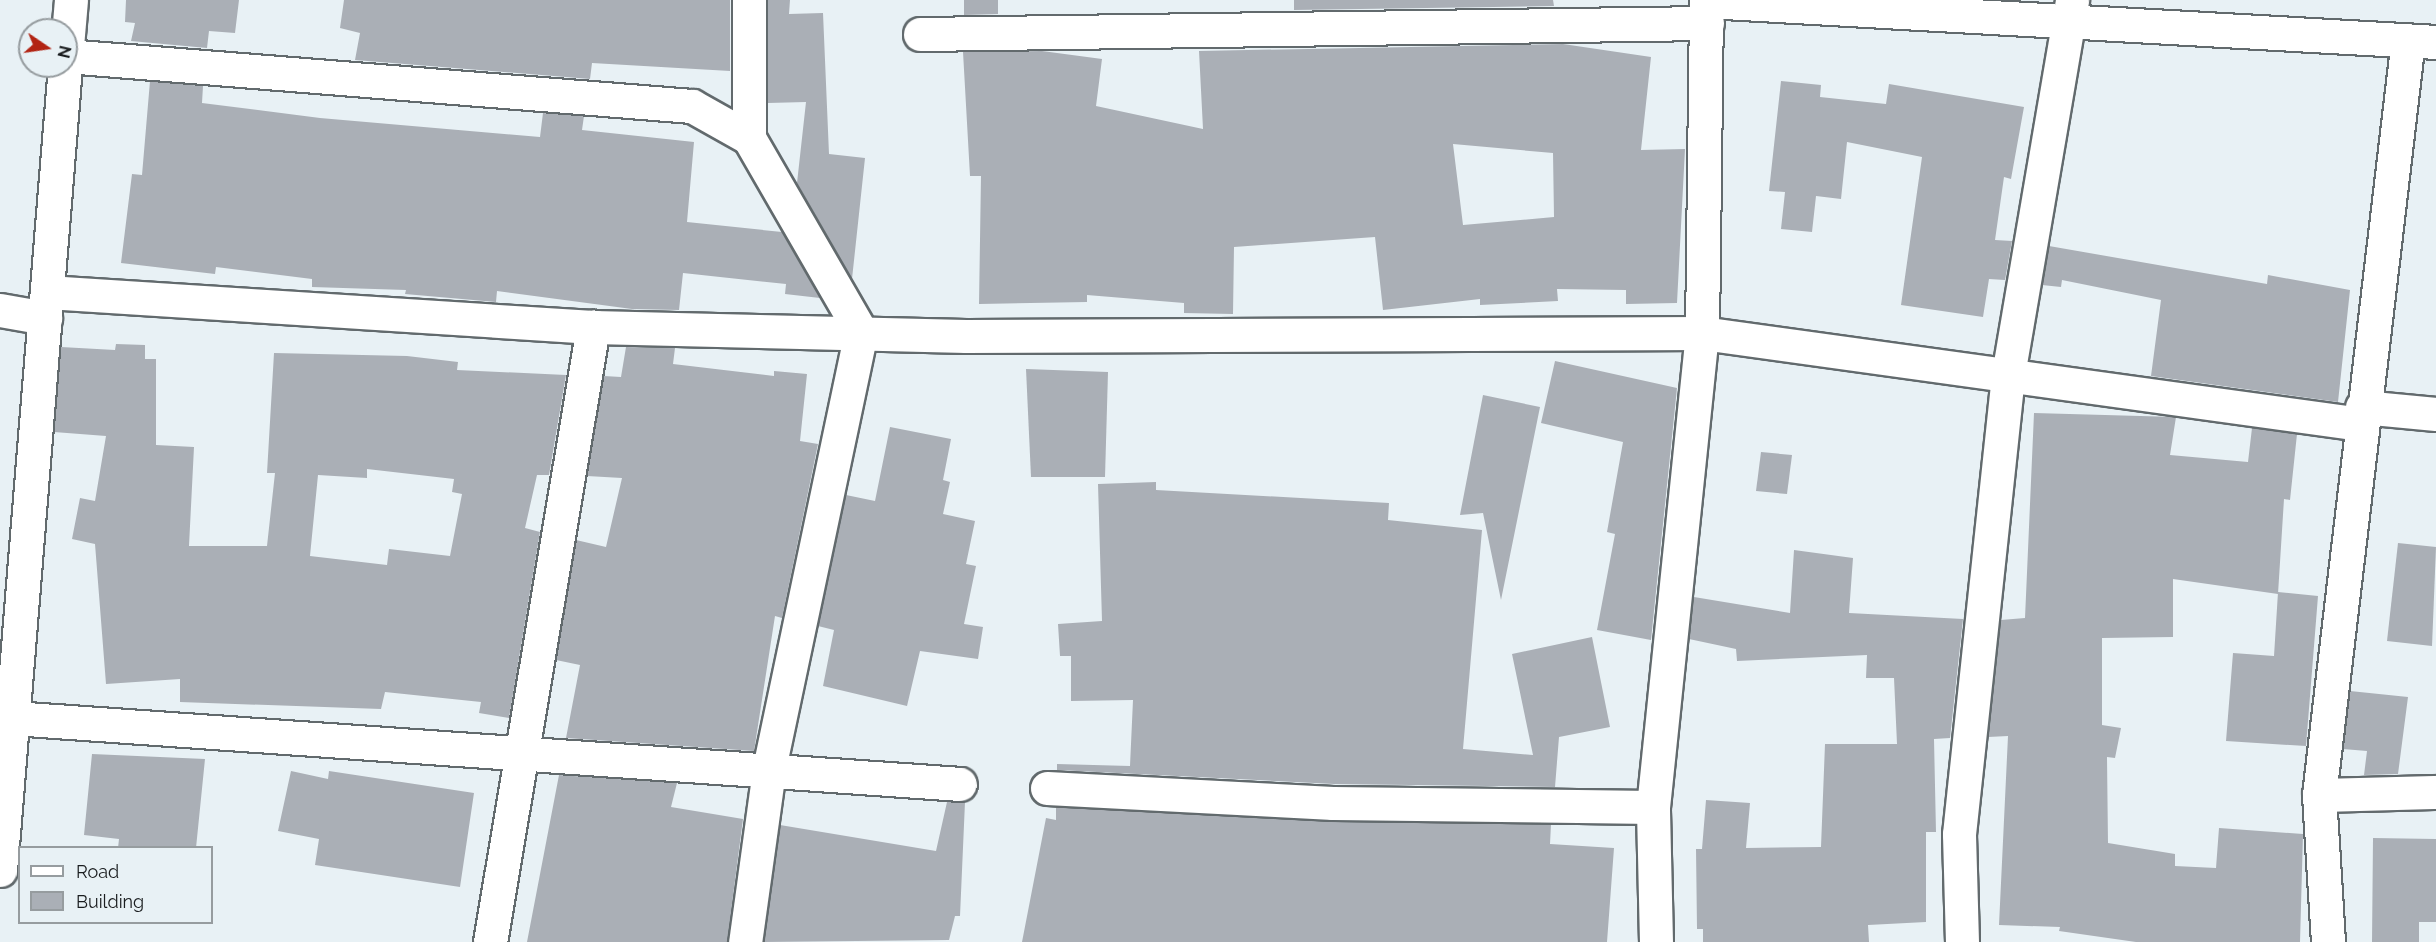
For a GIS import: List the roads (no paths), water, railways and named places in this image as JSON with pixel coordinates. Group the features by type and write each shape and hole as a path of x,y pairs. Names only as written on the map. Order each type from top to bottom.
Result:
{"street":[{"path":"69,18 71,0"},
{"path":"748,0 749,138"},
{"path":"1656,942 1653,807 1702,333 1706,8"},
{"path":"921,34 1706,8 2072,11 2422,41 2361,415 2319,795 2328,942"},
{"path":"1962,942 1959,834 2008,375 2072,11"},
{"path":"78,58 692,106 749,138 875,332 769,770 745,942"},
{"path":"0,870 4,757 12,718 64,78"},
{"path":"0,310 46,305 593,327 875,332 966,336 1702,333 2008,375 2361,415 2436,414"},
{"path":"490,942 524,753 593,327"},
{"path":"12,718 960,784"},
{"path":"1047,788 1333,803 1653,807"},
{"path":"2319,795 2436,792"}]}
